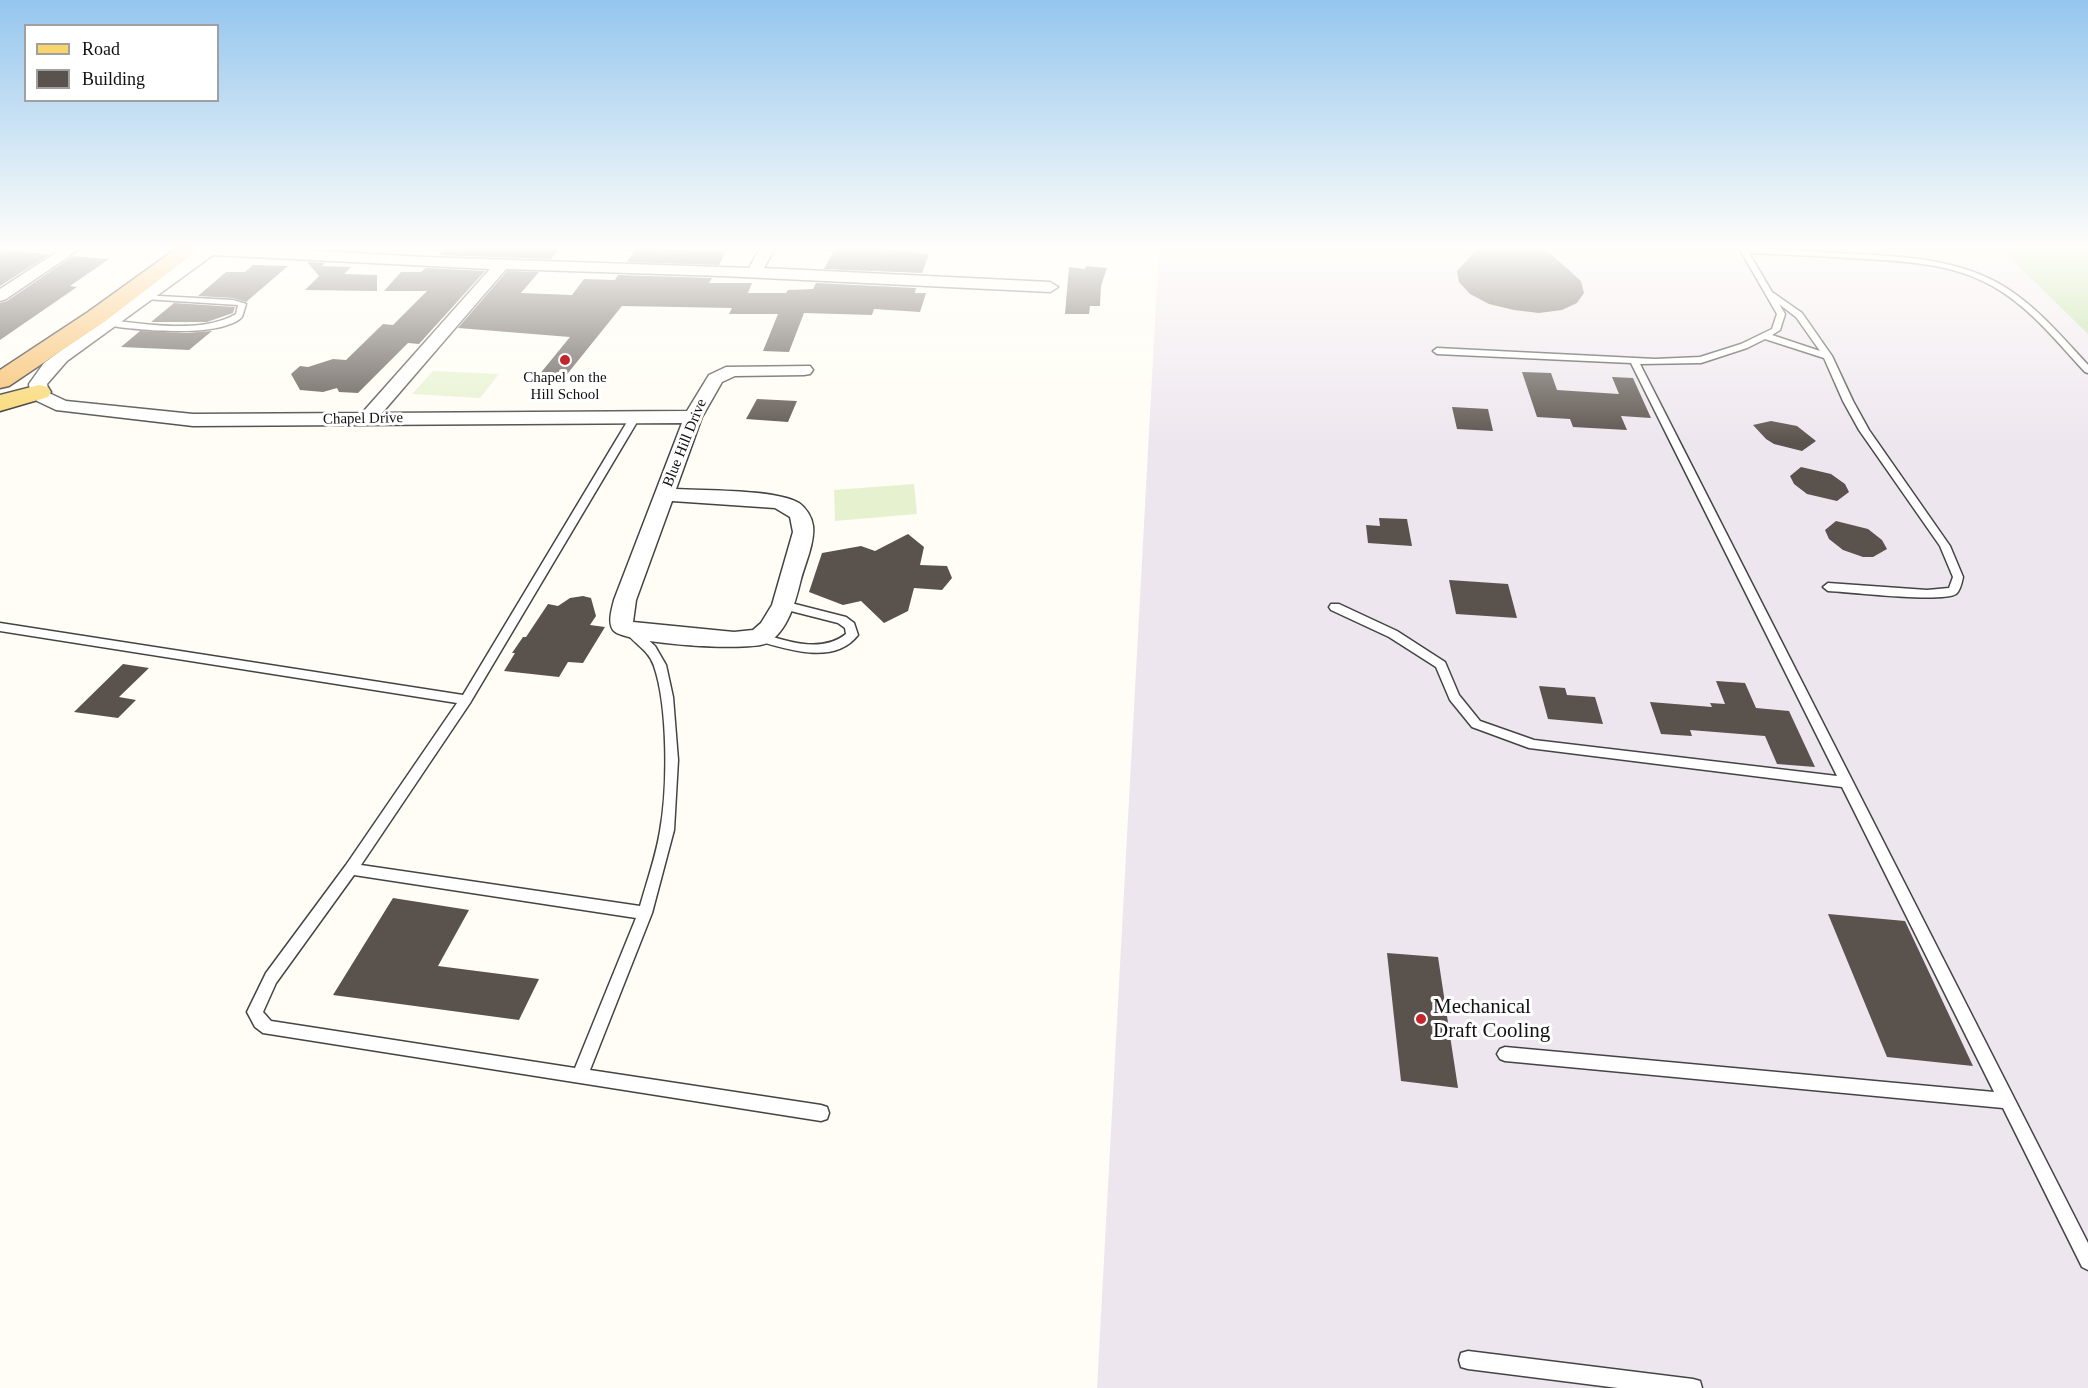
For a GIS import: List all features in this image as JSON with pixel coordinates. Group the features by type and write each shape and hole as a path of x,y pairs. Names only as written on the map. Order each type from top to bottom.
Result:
{"highway":[{"path":"0,366 77,313"},
{"path":"0,381 103,313"}],"main road":[{"path":"0,403 39,392"}],"street":[{"path":"39,392 38,384 50,367 122,313"},
{"path":"368,418 460,313"},
{"name":"Blue Hill Drive","path":"632,631 622,625 622,613 693,417 709,386 722,374 746,369 804,370"},
{"name":"Chapel Drive","path":"39,392 43,397 62,406 193,420 693,417"},
{"name":"Blue Hill Drive","path":"664,494 775,502 790,506 799,512 803,522 803,532 783,605 770,629 759,637"},
{"path":"632,631 734,640 759,637"}],"lane":[{"path":"108,323 203,328 223,326 242,313"},
{"path":"1437,351 1634,361 1701,360 1744,346 1776,330 1780,313"},
{"path":"1796,313 1828,356 1864,430 1945,546 1958,577 1953,591 1927,594 1828,587"},
{"path":"2033,313 2088,370"},
{"path":"1765,336 1828,356"},
{"path":"1634,361 2088,1261"},
{"path":"635,417 466,700 351,869 266,987 255,1012 260,1022 268,1028 821,1113"},
{"path":"759,637 785,644 819,648 836,647 852,635 850,626 842,620 783,605"},
{"path":"1335,607 1392,634 1440,665 1454,697 1476,724 1503,736 1533,745 1846,782"},
{"path":"0,627 466,700"},
{"path":"580,1076 645,913 667,830 672,760 668,697 660,665 651,649 632,631"},
{"path":"351,869 645,913"},
{"path":"1505,1054 2007,1101"},
{"path":"1468,1360 1693,1388"}],"shaded area":[{"path":"1155,313 2088,313 2088,1388 1097,1388"}],"green space":[{"path":"2066,313 2088,313 2088,334"},
{"path":"433,371 499,374 480,398 412,394"},
{"path":"914,484 917,514 835,521 834,490"}],"building":[{"path":"0,313 40,313 0,340"},
{"path":"162,313 233,313 207,322 151,322"},
{"path":"405,313 447,313 419,344 408,343 358,393 339,392 337,388 323,392 300,390 291,374 300,366 308,367 333,359 346,360 383,324 393,325"},
{"path":"471,313 617,313 560,383 534,381 570,337 458,328"},
{"path":"730,313 873,313 872,315 804,313 789,352 763,351 778,314"},
{"path":"1065,313 1089,313 1089,314"},
{"path":"140,331 186,333 212,331 189,350 121,347"},
{"path":"1522,372 1551,373 1557,390 1619,394 1612,377 1633,378 1651,418 1621,416 1627,430 1573,427 1570,419 1537,417"},
{"path":"757,399 797,401 788,422 746,419"},
{"path":"1452,407 1488,409 1493,431 1457,429"},
{"path":"1771,421 1797,426 1816,441 1802,451 1774,444 1753,425"},
{"path":"1801,467 1831,474 1845,484 1849,492 1837,501 1807,494 1794,484 1790,476"},
{"path":"1379,518 1407,519 1412,546 1368,543 1366,525 1380,526"},
{"path":"1836,521 1868,529 1882,540 1887,549 1873,557 1863,557 1843,550 1829,539 1825,530"},
{"path":"908,534 924,547 920,565 947,566 952,578 942,590 914,588 908,611 884,623 861,601 843,605 809,592 822,553 861,546 875,551"},
{"path":"1449,580 1508,584 1517,618 1456,614"},
{"path":"583,596 591,598 596,616 590,625 605,627 583,663 568,662 559,677 504,671 515,653 512,653 523,637 526,637 548,604 558,606 570,598"},
{"path":"123,664 149,668 119,697 136,700 118,718 74,712"},
{"path":"1716,681 1745,683 1756,708 1789,711 1815,767 1777,764 1765,736 1690,730 1692,736 1661,734 1650,702 1712,707 1710,703 1725,704"},
{"path":"1539,686 1565,688 1567,695 1595,697 1603,724 1548,719"},
{"path":"393,898 469,910 438,966 539,979 519,1020 333,995"},
{"path":"1828,914 1905,921 1973,1066 1887,1057"},
{"name":"Mechanical Draft Cooling","path":"1387,953 1438,957 1458,1088 1401,1081"}],"place":[{"name":"Chapel on the Hill School","path":"565,360"},
{"name":"Mechanical Draft Cooling","path":"1421,1019"}]}
